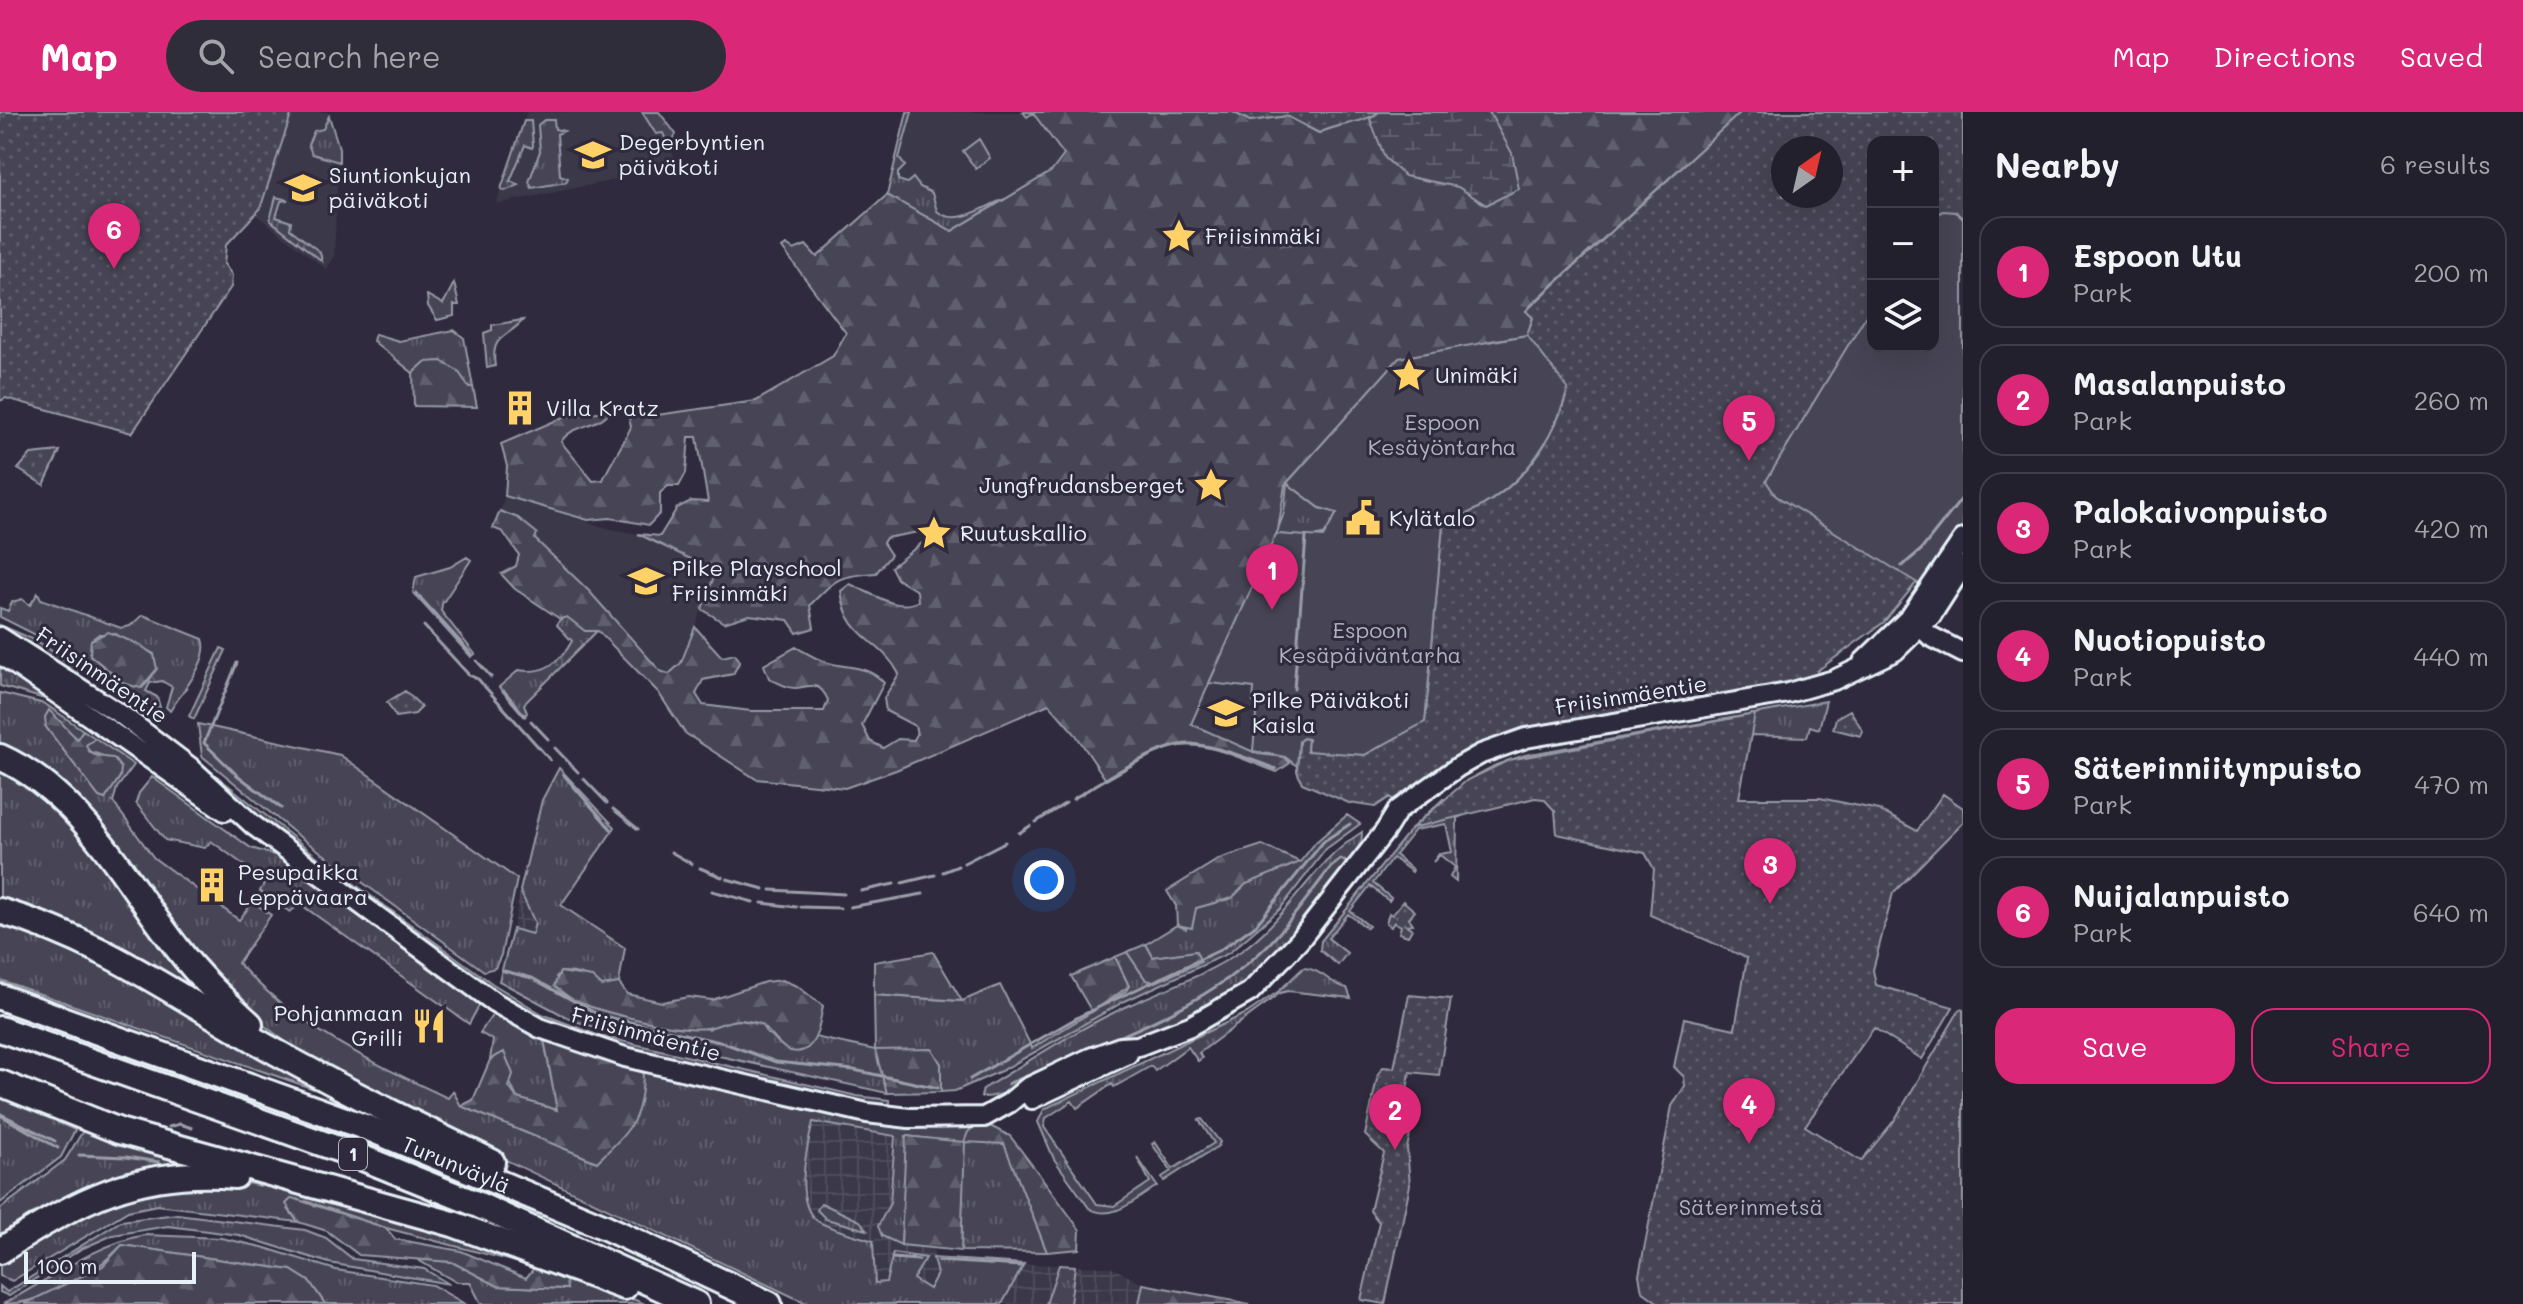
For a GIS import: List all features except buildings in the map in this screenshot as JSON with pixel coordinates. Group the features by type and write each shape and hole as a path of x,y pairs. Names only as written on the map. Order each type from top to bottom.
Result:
{"highway":[{"path":"0,757 28,772 68,806 202,978 267,1038 314,1069"},
{"path":"0,911 62,931 106,951 266,1046 392,1112 557,1192 605,1227"},
{"name":"Turunväylä","path":"0,997 359,1125 605,1227 769,1304"},
{"name":"Turunväylä","path":"0,1029 363,1158 474,1203 696,1304"},
{"path":"0,1083 119,1131 453,1224 664,1304"},
{"path":"0,1251 75,1204 147,1178 197,1173 301,1181"}],"main road":[{"path":"1920,616 1963,539"},
{"path":"1920,616 1963,566"},
{"path":"1920,616 1963,652"},
{"name":"Friisinmäentie","path":"0,637 136,725 190,767 246,820 494,1002 540,1028 625,1057 867,1113 909,1118 984,1117 1027,1088 1090,1058 1120,1047 1138,1046 1190,1026 1250,992 1275,970 1385,831 1398,810 1458,767 1502,746 1546,734 1812,688 1861,664 1920,616"},
{"name":"Friisinmäentie","path":"0,654 220,808 246,820"}],"shaded area":[{"name":"Siuntionkujan päiväkoti","path":"292,112 328,112 339,148 334,258 326,269 256,215"},
{"name":"Degerbyntien päiväkoti","path":"527,112 642,112 656,133 663,133 677,163 615,180 496,204"},
{"path":"910,112 1023,112 1027,117 1033,112 1064,155 1052,171 952,231 887,195"},
{"name":"Pilke Playschool Friisinmäki","path":"505,496 607,528 638,534 717,571 681,663 669,674 660,671 589,591 535,539 537,532 518,518 500,511"},
{"name":"Pilke Päiväkoti Kaisla","path":"1209,683 1254,687 1257,702 1253,751 1191,724"},
{"path":"520,891 535,923 532,935 513,929"},
{"path":"813,1122 895,1136 890,1203 878,1226 901,1245 933,1248 937,1274 929,1289 913,1279 925,1258 893,1253 886,1283 874,1283 873,1241 815,1220 807,1206 803,1161"},
{"path":"1024,1264 1059,1265 1046,1304 1002,1304"},
{"path":"1075,1266 1111,1267 1143,1284 1139,1304 1070,1304"}],"green space":[{"path":"0,112 292,112 260,209 226,245 224,264 232,275 231,287 132,433 6,398 0,401"},
{"path":"642,112 659,112 676,134 669,147 663,133 656,134"},
{"path":"907,112 912,112 899,158 905,166 898,173 898,180 907,183 913,178 920,187 932,193 937,211 945,216 962,217 1005,199 952,231 887,195"},
{"path":"1023,112 1233,112 1250,121 1287,116 1319,133 1379,112 1741,112 1532,304 1526,311 1533,317 1527,335 1490,341 1375,385 1285,485 1278,530 1191,724 1258,754 1285,757 1290,763 1277,772 1217,750 1180,746 1151,755 1106,780 1076,735 1049,704 896,770 845,788 756,779 685,733 658,692 598,631 585,631 567,617 560,619 515,589 501,574 516,566 519,555 503,532 493,528 500,511 518,518 537,533 535,539 589,591 660,671 669,674 681,663 695,627 722,657 735,654 740,661 733,674 703,680 696,694 703,705 751,711 824,711 828,700 818,687 792,688 769,678 764,665 796,647 825,662 871,673 884,683 862,725 870,741 883,748 898,739 914,740 917,734 915,726 886,711 884,698 899,674 883,652 850,620 841,591 850,584 893,603 902,605 918,601 917,591 897,579 891,567 922,543 941,543 942,533 935,529 886,538 883,543 891,555 876,573 838,580 810,605 814,628 797,633 788,620 749,615 724,623 702,609 716,571 638,534 660,536 677,508 691,501 708,502 697,437 689,437 686,473 679,486 668,486 660,493 660,513 649,525 610,518 588,520 505,496 507,466 501,444 564,417 611,410 600,420 571,432 561,442 593,481 603,480 630,429 629,413 650,416 756,401 833,356 846,333 782,248 786,245 794,250 806,245 817,257 887,195 952,231 1052,171 1064,155 1033,113 1027,117"},
{"path":"1233,112 1379,112 1319,133 1287,116 1250,121"},
{"path":"1379,112 1489,112 1512,153 1519,189 1486,205 1458,187 1405,176 1385,158 1370,119"},
{"path":"1741,112 1963,112 1963,528 1924,587 1916,583 1884,622 1817,671 1819,676 1804,682 1547,727 1398,804 1390,797 1375,807 1349,803 1302,783 1297,771 1299,741 1303,738 1308,739 1307,751 1425,722 1443,523 1487,502 1523,473 1550,435 1568,390 1527,335 1533,318 1526,311"},
{"path":"329,116 339,148 339,162 312,154 308,144 314,131 323,129"},
{"path":"544,120 554,120 555,129 564,131 557,134 560,175 568,178 566,182 532,188 529,182 540,151 538,125"},
{"path":"524,121 531,121 533,146 525,145 510,181 519,185 505,191 501,189"},
{"path":"979,139 990,158 976,169 963,151"},
{"path":"276,197 288,200 281,201 276,217 291,222 290,229 320,252 322,261 270,220"},
{"path":"1956,212 1963,219 1963,528 1924,587 1776,496 1766,481 1867,314 1867,352 1939,352 1939,213"},
{"path":"454,283 459,305 454,305 454,316 437,320 428,306 427,295 443,304"},
{"path":"523,320 498,342 495,366 487,368 484,333 492,330 492,325"},
{"path":"454,330 464,338 473,387 469,388 450,368 436,362 421,366 413,373 373,341 375,334 399,341"},
{"path":"1527,335 1568,389 1549,435 1523,473 1488,502 1443,524 1425,722 1365,755 1307,751 1308,739 1303,738 1299,741 1297,766 1285,757 1253,751 1257,703 1253,702 1254,688 1209,683 1276,534 1323,537 1337,513 1320,508 1287,483 1399,358"},
{"path":"441,361 458,371 469,387 473,387 477,407 414,406 413,373 425,362"},
{"path":"60,451 44,485 18,469 31,454"},
{"path":"1287,483 1320,508 1337,512 1328,534 1312,537 1276,534 1284,513"},
{"path":"467,557 471,560 442,604 441,611 475,654 471,657 413,593 416,577 450,567"},
{"path":"38,593 41,599 121,628 130,626 143,615 203,639 203,657 170,711 166,707 172,687 162,681 150,683 146,691 157,697 160,707 145,708 52,643 0,617 0,608 8,611 12,602 22,599 30,605","holes":["99,634 115,634 154,654 154,673 142,688 125,684 90,655 91,640"]},
{"path":"567,617 598,630 524,704 527,713 524,716 499,687 519,670 536,671 557,661 572,641 557,625 560,619"},
{"path":"0,625 37,641 80,670 75,678 0,632"},
{"path":"108,632 140,645 154,655 157,669 141,688 125,684 90,655 91,640"},
{"path":"221,648 226,650 194,719 189,716"},
{"path":"0,658 55,702 0,686"},
{"path":"405,691 422,707 415,714 396,717 387,702"},
{"path":"0,693 45,704 83,730 77,739 46,727 99,797 105,799 120,777 104,756 88,751 86,745 95,738 134,765 117,788 113,802 154,858 239,920 253,902 271,915 238,963 284,1006 336,1041 391,1071 448,1098 453,1091 461,1106 597,1162 643,1068 905,1127 976,1122 1004,1143 1047,1252 961,1251 964,1143 907,1136 901,1245 882,1236 878,1226 890,1203 895,1136 813,1122 804,1172 805,1199 809,1210 815,1219 826,1226 873,1241 875,1283 886,1282 893,1253 926,1258 913,1279 929,1289 937,1274 933,1258 1024,1264 1002,1304 808,1304 424,1121 300,1053 234,1002 0,748"},
{"path":"1826,701 1819,729 1810,726 1807,737 1750,735 1726,744 1466,781 1496,765 1525,755"},
{"path":"49,710 77,739 83,730 95,738 86,745 90,752 113,758 121,768 120,777 105,799 99,797 46,727 45,717"},
{"path":"1850,710 1863,731 1861,736 1833,729 1836,718"},
{"name":"Säterinmetsä","path":"1755,714 1739,798 1820,798 1879,810 1917,831 1943,794 1963,808 1963,822 1893,893 1873,970 1876,985 1953,1007 1922,1059 1874,1028 1805,1126 1861,1161 1894,1121 1960,1009 1963,1010 1963,1304 1660,1304 1642,1291 1639,1275 1672,1106 1685,1086 1684,1077 1674,1067 1684,1018 1735,1029 1747,958 1650,915 1654,869 1645,853 1557,834 1555,811 1544,799 1535,798 1412,828 1466,781 1509,760"},
{"path":"198,724 340,755 517,879 501,955 495,968 484,971 296,834 202,756"},
{"path":"0,765 48,795 222,1007 0,903"},
{"path":"203,765 324,862 493,984 542,1014 600,1036 857,1096 889,1100 890,1104 875,1107 625,1049 567,1032 515,1007 287,843 200,769"},
{"path":"559,768 615,827 561,905 625,948 619,983 602,987 583,975 567,972 561,972 556,977 573,1000 620,1014 709,1029 718,1022 740,1020 761,1024 767,1034 809,1046 815,1037 875,1050 874,995 962,1001 1000,985 1032,1048 1126,991 1129,986 1115,957 1127,952 1146,980 1196,951 1153,957 1146,944 1177,925 1186,929 1196,908 1231,898 1246,884 1300,862 1316,842 1347,815 1360,824 1326,849 1280,909 1229,953 1125,1001 1003,1070 955,1091 941,1092 941,1064 876,1050 887,1093 615,1033 572,1020 499,981 513,929 532,934 535,923 520,891 542,800"},
{"path":"152,777 251,848 281,857 481,1002 469,1024 300,904 290,912 260,891 266,881 211,841 205,848 165,840 136,803 139,793"},
{"path":"1443,799 1474,811 1457,818 1456,882 1450,877 1455,867 1440,855 1433,862 1439,854 1452,852 1446,824 1415,830 1395,855 1412,872 1393,858 1373,883 1391,898 1389,901 1370,886 1350,911 1369,926 1367,928 1348,914 1328,938 1347,953 1338,965 1320,950 1321,941 1412,828"},
{"path":"1362,832 1361,847 1310,915 1273,958 1231,994 1192,1016 1082,1056 1018,1088 981,1097 983,1089 1081,1030 1211,969 1241,951 1274,922 1329,859"},
{"path":"1262,845 1300,862 1246,884 1232,898 1196,908 1192,928 1177,925 1176,906 1167,891 1219,859"},
{"path":"1403,901 1415,911 1409,918 1413,924 1406,925 1412,929 1408,936 1399,933 1401,926 1394,922 1391,927 1386,923 1389,913 1392,915"},
{"path":"0,919 102,953 360,1105 0,980"},
{"path":"1146,944 1153,957 1196,951 1201,962 1156,982 1146,980 1127,952"},
{"path":"933,952 962,1001 874,995 874,962"},
{"path":"1115,957 1129,986 1092,1012 1071,976"},
{"path":"1303,968 1347,988 1351,998 1288,991 1280,993 1199,1053 1202,1058 1198,1061 1188,1047 1155,1071 1151,1066 1114,1087 1112,1084 1077,1108 1072,1101 1046,1118 1044,1127 1097,1204 1114,1206 1150,1182 1137,1157 1157,1186 1115,1211 1098,1212 1089,1208 1054,1159 1038,1122 1044,1109 1247,1013 1279,991"},
{"path":"560,972 592,977 602,986 619,983 627,994 662,1002 689,997 712,1000 765,982 782,980 797,986 823,1006 818,1031 812,1042 809,1047 797,1052 784,1048 765,1028 754,1022 737,1020 707,1028 679,1027 586,1005 571,999 554,986"},
{"path":"1409,995 1451,999 1439,1075 1410,1072 1403,1113 1414,1116 1407,1148 1410,1185 1385,1304 1361,1300 1379,1222 1370,1211 1384,1153 1365,1135 1378,1074 1383,1067 1394,1068"},
{"path":"495,1011 544,1039 557,1110 517,1098 497,1055 490,1060 493,1040 480,1033"},
{"path":"544,1039 643,1068 638,1111 627,1131 597,1162 461,1106 473,1100 490,1060 504,1052 513,1074 509,1087 517,1098 557,1110"},
{"path":"932,1049 941,1064 941,1092 887,1093 875,1050"},
{"path":"0,1090 58,1117 57,1122 75,1130 61,1157 0,1203"},
{"path":"1202,1119 1220,1142 1218,1146 1164,1181 1162,1177 1171,1171 1152,1144 1155,1142 1173,1169 1214,1143 1199,1120"},
{"path":"980,1121 1010,1136 1080,1230 1079,1249 1047,1252 1004,1144 965,1142 961,1251 901,1245 906,1136 964,1142 968,1132"},
{"path":"83,1131 114,1142 153,1148 202,1168 0,1243 0,1209 65,1160"},
{"path":"233,1181 339,1202 442,1230 645,1304 481,1304 470,1282 456,1282 416,1259 452,1262 498,1286 566,1289 535,1267 386,1228 306,1201 288,1209 298,1222 157,1205 128,1211 12,1281 0,1276 0,1259 118,1193"},
{"path":"292,1198 386,1228 395,1239 461,1251 526,1278 535,1267 566,1281 567,1289 498,1286 452,1262 359,1255 327,1231 298,1222 286,1204"},
{"path":"821,1203 860,1221 867,1230 826,1219 817,1210"},
{"path":"177,1214 305,1230 326,1238 353,1259 424,1269 449,1284 329,1263 239,1235 168,1226 113,1235 81,1249 9,1296 0,1292 0,1286 7,1292 121,1221"},
{"path":"144,1235 221,1238 336,1270 432,1285 465,1304 325,1304 310,1282 291,1270 122,1245 97,1267 67,1286 35,1299 3,1304 89,1255"},
{"path":"122,1245 291,1270 310,1282 325,1304 24,1304 103,1266"},
{"path":"1059,1265 1075,1266 1070,1304 1046,1304"},
{"path":"1143,1284 1250,1304 1139,1304"}],"waterway":[{"path":"1902,566 1921,550 1963,497"},
{"path":"1294,689 1306,537"},
{"path":"416,593 472,655"},
{"path":"424,626 469,675 478,679 550,760"},
{"path":"477,661 491,677"},
{"path":"237,663 204,743 237,775 281,808"},
{"path":"504,691 525,716"},
{"path":"531,721 548,739"},
{"path":"1073,799 1131,764 1179,745 1214,748 1276,769"},
{"path":"555,748 578,772"},
{"path":"563,774 611,829"},
{"path":"584,779 607,803"},
{"path":"1036,822 1066,803"},
{"path":"613,809 638,829"},
{"path":"970,1079 1080,1016 1220,950 1256,925 1324,841 1350,824"},
{"path":"1019,833 1030,826"},
{"path":"964,863 1005,842"},
{"path":"671,852 692,864"},
{"path":"1008,1084 1146,1025 1212,989 1270,943 1331,867 1341,859 1346,862"},
{"path":"943,872 958,866"},
{"path":"700,868 722,877"},
{"path":"902,883 935,875"},
{"path":"727,879 764,889"},
{"path":"861,891 894,884"},
{"path":"771,890 844,894"},
{"path":"712,891 753,902"},
{"path":"850,907 923,894"},
{"path":"762,903 796,907"},
{"path":"800,907 840,908"},
{"path":"504,971 532,978 599,1015 724,1043 776,1062 854,1070 938,1088"},
{"path":"1,1114 55,1141"},
{"path":"0,1115 58,1148"},
{"path":"169,1127 180,1124 192,1128"},
{"path":"79,1155 159,1162"},
{"path":"892,1258 919,1260"},
{"path":"938,1261 1021,1266"}],"place":[{"name":"Degerbyntien päiväkoti","path":"593,155"},
{"name":"Siuntionkujan päiväkoti","path":"303,188"},
{"name":"Friisinmäki","path":"1179,236"},
{"name":"Nuijalanpuisto","path":"114,269"},
{"name":"Unimäki","path":"1409,375"},
{"name":"Villa Kratz","path":"520,408"},
{"name":"Säterinniitynpuisto","path":"1749,461"},
{"name":"Jungfrudansberget","path":"1211,485"},
{"name":"Kylätalo","path":"1363,518"},
{"name":"Ruutuskallio","path":"934,533"},
{"name":"Pilke Playschool Friisinmäki","path":"646,581"},
{"name":"Espoon Utu","path":"1272,610"},
{"name":"Pilke Päiväkoti Kaisla","path":"1226,713"},
{"name":"Pesupaikka Leppävaara","path":"212,885"},
{"name":"Palokaivonpuisto","path":"1770,904"},
{"name":"Pohjanmaan Grilli","path":"429,1026"},
{"name":"Nuotiopuisto","path":"1749,1144"},
{"name":"Masalanpuisto","path":"1395,1150"}],"park label":[{"name":"Espoon Kesäyöntarha","path":"1442,434"},
{"name":"Espoon Kesäpäiväntarha","path":"1370,642"}]}
